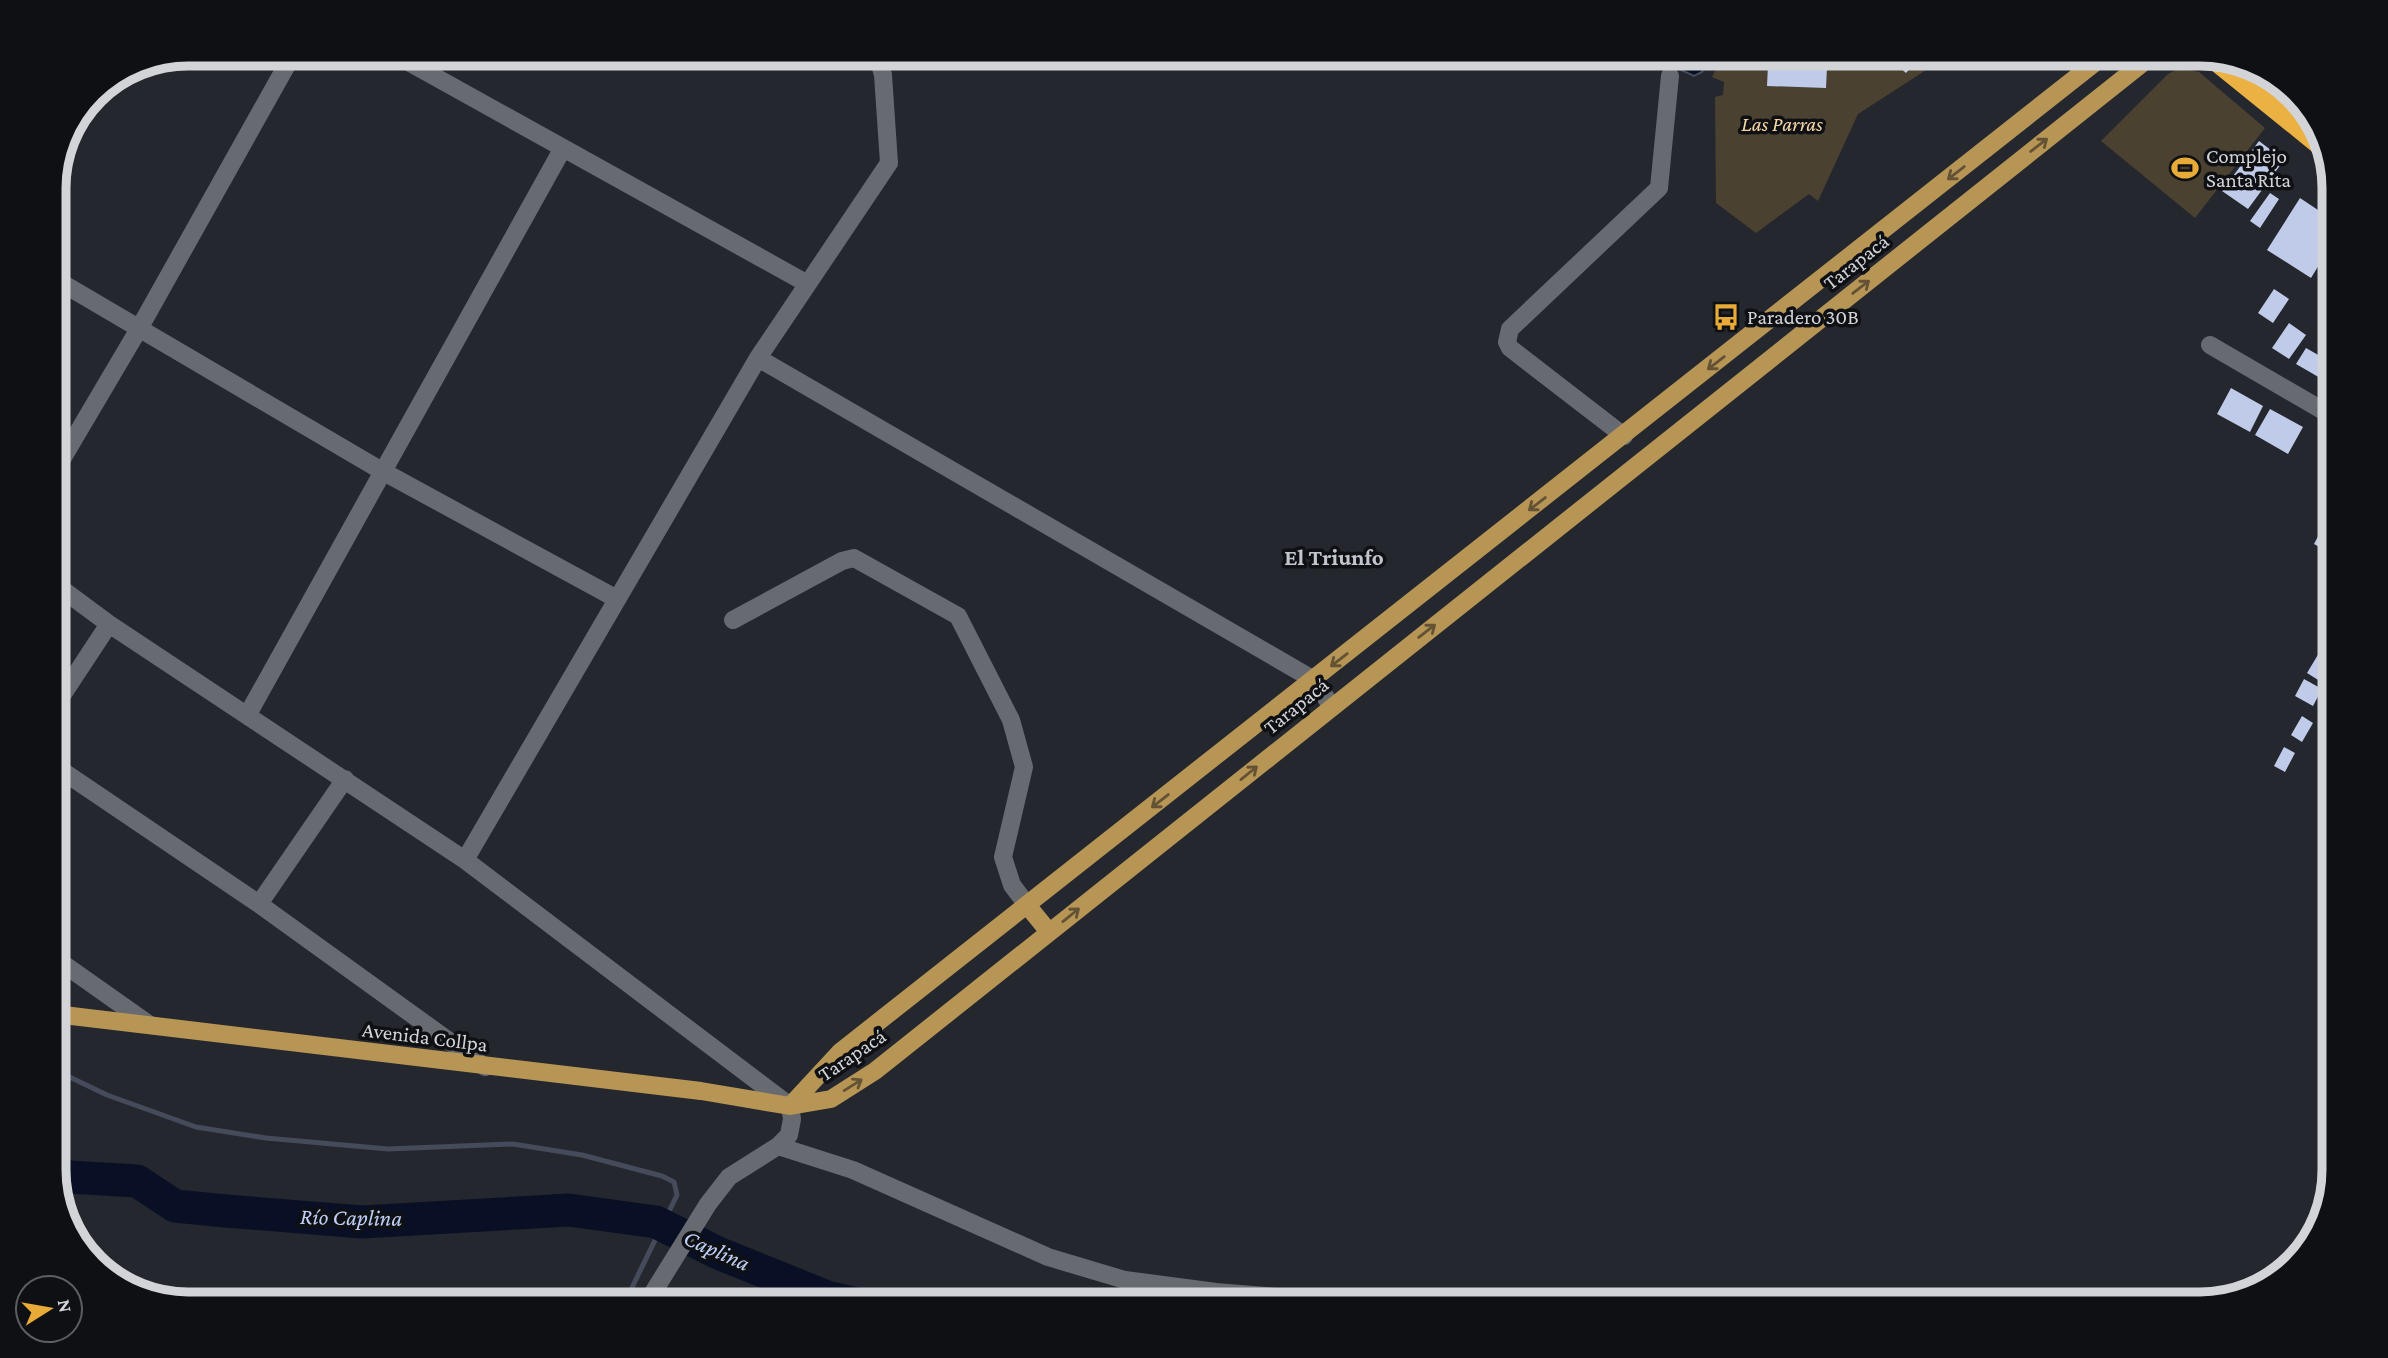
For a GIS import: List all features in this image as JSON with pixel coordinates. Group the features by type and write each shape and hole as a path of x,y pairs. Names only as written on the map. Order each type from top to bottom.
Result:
{"highway":[{"path":"2228,71 2308,135"}],"main road":[{"name":"Tarapacá","path":"790,1106 840,1052 2091,66"},
{"name":"Tarapacá","path":"790,1106 831,1099 875,1071 2139,66"},
{"path":"2058,93 2076,116"},
{"path":"1769,321 1788,345"},
{"path":"1597,457 1616,481"},
{"path":"1467,559 1487,584"},
{"path":"1027,905 1049,932"},
{"name":"Avenida Collpa","path":"67,1015 486,1068 701,1091 790,1106"}],"street":[{"path":"67,451 140,327 286,66"},
{"path":"416,66 806,283"},
{"path":"465,860 758,358 889,163 880,66"},
{"path":"1624,436 1510,348 1507,342 1510,329 1659,188 1670,76"},
{"path":"248,713 563,148"},
{"path":"67,286 382,471 617,599"},
{"path":"2210,345 2321,410"},
{"path":"758,358 1314,680 1332,707"},
{"path":"733,620 842,561 854,558 958,616 1011,720 1020,749 1024,767 1003,857 1012,885 1027,905"},
{"path":"67,593 109,624 248,713 465,860 790,1106 792,1119 789,1135 778,1146 729,1177 708,1204 654,1292"},
{"path":"67,688 109,624"},
{"path":"67,774 259,904 486,1068"},
{"path":"259,904 345,779"},
{"path":"67,966 150,1025"},
{"path":"778,1146 853,1170 1048,1257 1125,1280 1216,1292"}],"green space":[{"name":"Las Parras","path":"1717,66 1932,66 1858,114 1818,201 1809,194 1756,233 1716,203 1715,97 1723,95 1724,82 1712,77"},
{"name":"Complejo Santa Rita","path":"2179,68 2199,72 2265,128 2195,218 2101,141 2168,74"}],"water":[{"path":"1678,66 1706,66 1702,72 1694,76"}],"building":[{"path":"1768,66 1827,67 1826,88 1767,86"},
{"path":"1898,66 1912,66 1906,73"},
{"path":"2259,141 2284,160 2248,209 2222,191"},
{"path":"2270,193 2279,199 2260,228 2250,221"},
{"path":"2300,198 2321,212 2321,262 2311,278 2267,250"},
{"path":"2274,289 2289,299 2273,323 2258,313"},
{"path":"2289,323 2306,335 2289,359 2272,348"},
{"path":"2306,348 2321,357 2321,379 2296,364"},
{"path":"2231,388 2263,406 2250,432 2217,414"},
{"path":"2270,409 2303,427 2288,454 2255,435"},
{"path":"2321,530 2321,548 2314,544"},
{"path":"2321,649 2322,682 2307,673"},
{"path":"2304,679 2322,689 2313,706 2295,696"},
{"path":"2302,716 2313,723 2302,742 2291,735"},
{"path":"2284,747 2295,753 2285,772 2274,766"}],"waterway":[{"path":"67,1076 107,1095 196,1127 266,1138 388,1149 513,1144 582,1155 662,1176 674,1182 677,1195 630,1292"},
{"name":"Río Caplina","path":"67,1176 137,1181 175,1206 362,1222 569,1210 656,1222 718,1253 815,1292"}],"place":[{"name":"Complejo Santa Rita","path":"2185,168"},
{"name":"Paradero 30B","path":"1726,317"}],"district":[{"name":"El Triunfo","path":"1334,557"}],"water label":[{"name":"Caplina","path":"717,1250"}]}
